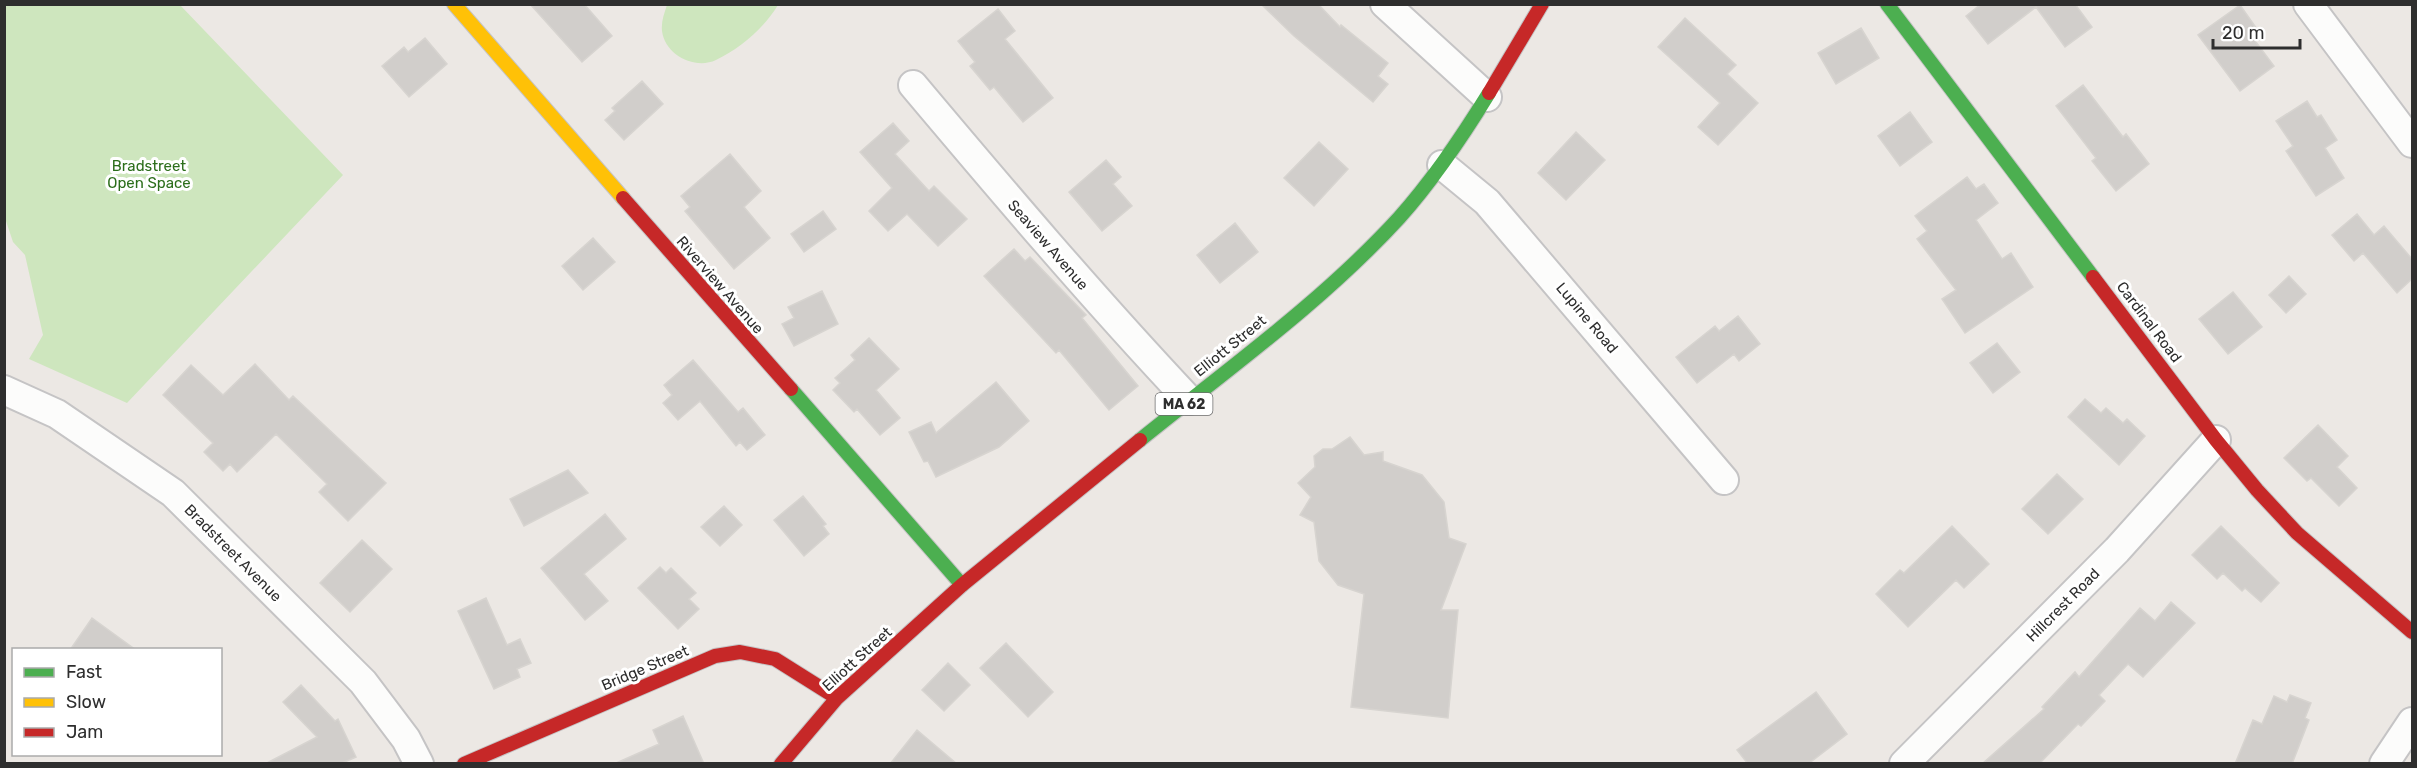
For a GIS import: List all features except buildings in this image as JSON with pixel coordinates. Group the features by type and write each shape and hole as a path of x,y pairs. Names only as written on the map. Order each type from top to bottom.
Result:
{"street":[{"name":"Riverview Avenue","path":"454,4 962,585"},
{"path":"1385,4 1487,97"},
{"name":"Elliott Street","path":"781,764 837,698 962,585 1346,271 1381,237 1442,165 1487,97 1542,4"},
{"name":"Cardinal Road","path":"1887,4 2216,440 2297,533 2412,632"},
{"path":"2308,4 2412,143"},
{"name":"Seaview Avenue","path":"912,85 1057,256 1190,400"},
{"name":"Lupine Road","path":"1442,165 1487,202 1724,480"},
{"name":"Bradstreet Avenue","path":"4,390 57,414 173,493 363,682 386,709 419,764"},
{"name":"Hillcrest Road","path":"1904,764 2117,550 2216,440"},
{"name":"Bridge Street","path":"464,764 715,656 740,652 775,659 837,698"},
{"path":"2384,764 2412,722"}],"green space":[{"name":"Bradstreet Open Space","path":"5,4 180,5 343,175 127,403 29,359 43,335 25,255 13,242 5,218"},
{"path":"667,4 778,5 766,22 743,43 716,60 699,63 682,58 664,40 662,24"}],"traffic: fast":[{"path":"1887,4 2093,277"},
{"path":"1140,440 1274,334 1369,249 1424,189 1458,142 1489,93"},
{"path":"791,389 962,585"}],"traffic: slow":[{"path":"454,4 623,198"}],"traffic: jam":[{"path":"1489,93 1542,4"},
{"path":"623,198 791,389"},
{"path":"2093,277 2216,440 2257,490 2297,533 2412,632"},
{"path":"781,764 837,698 962,585 1140,440"},
{"path":"464,764 715,656 740,652 775,659 837,698"}]}
